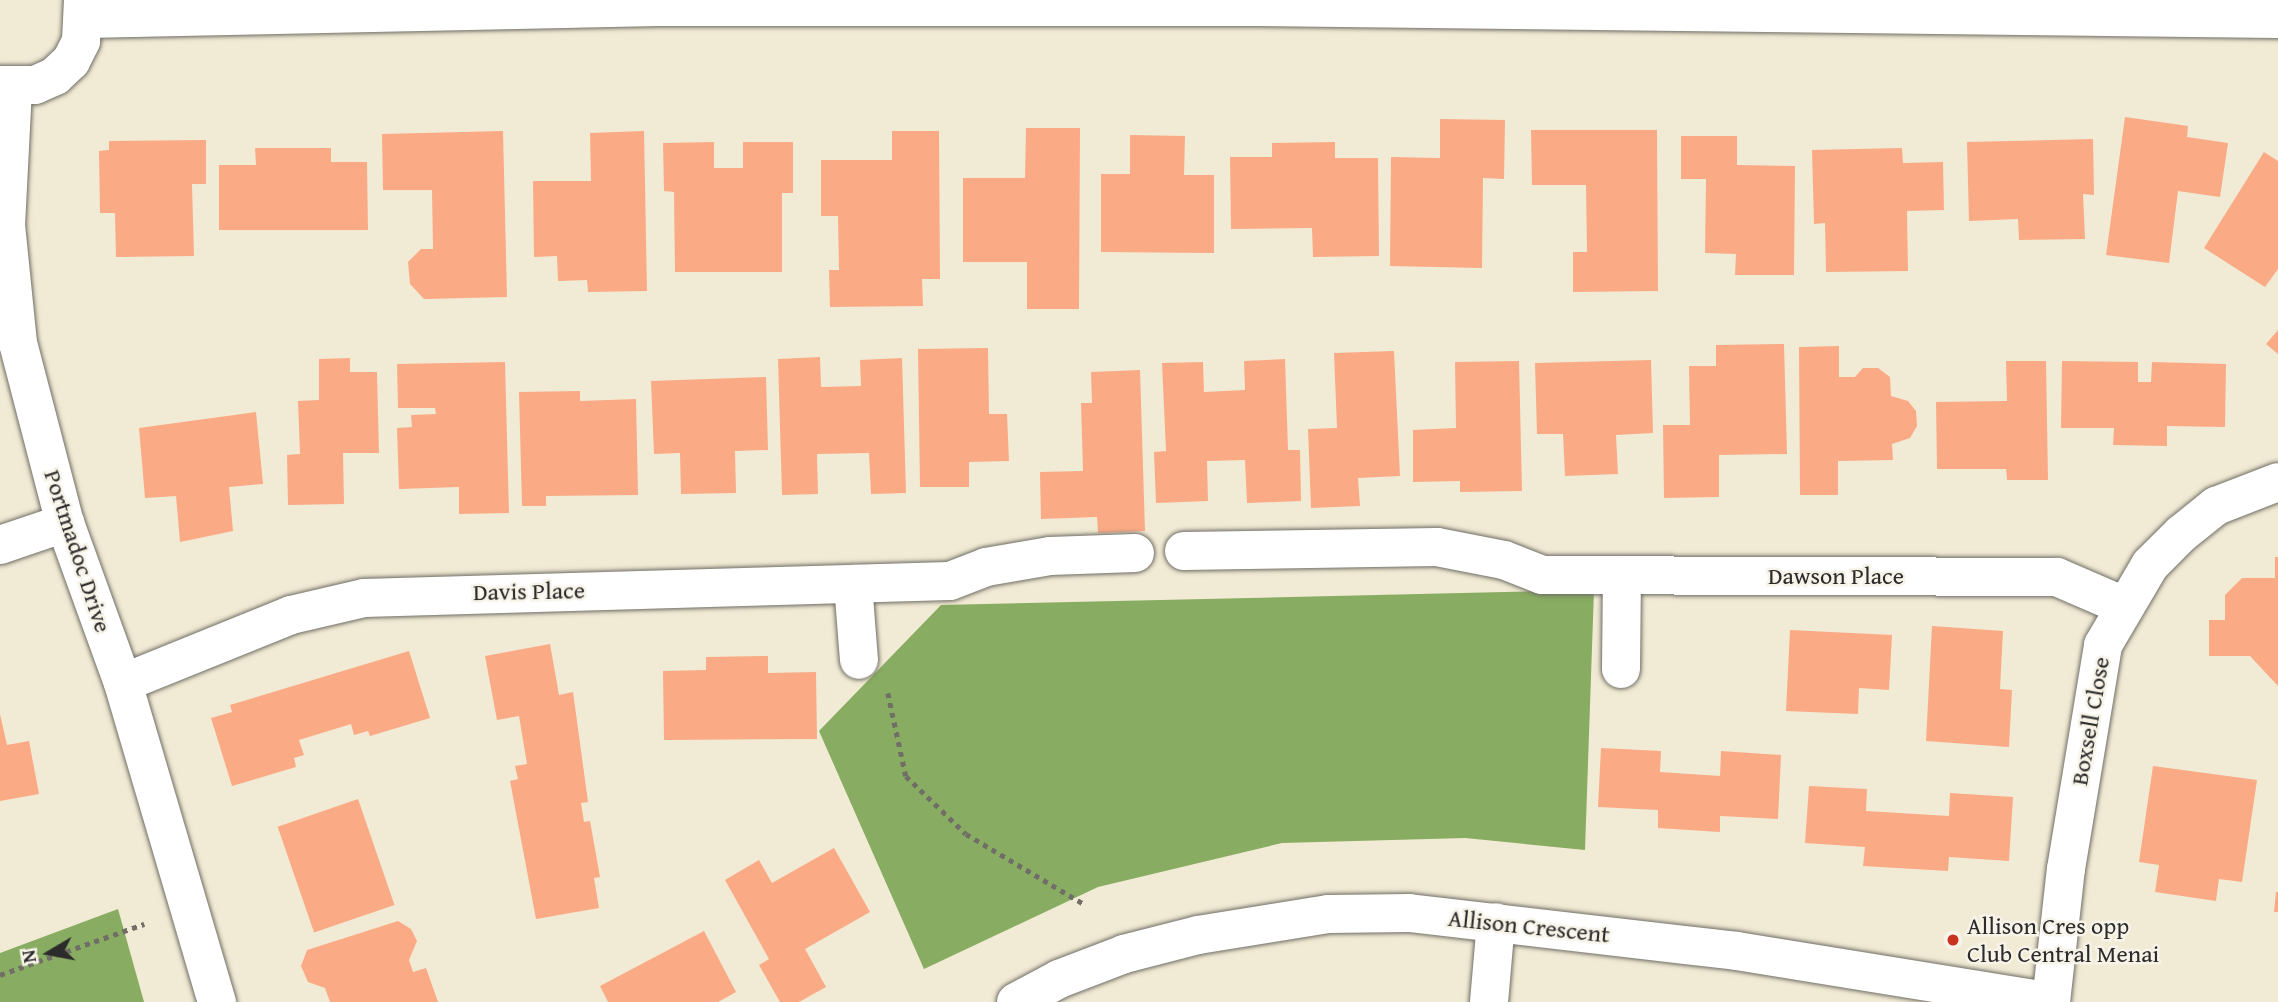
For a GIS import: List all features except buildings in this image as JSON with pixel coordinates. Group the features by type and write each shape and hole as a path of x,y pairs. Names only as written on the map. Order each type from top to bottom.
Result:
{"street":[{"path":"7,86 35,85 55,76 71,61 84,10 660,4 1256,3 1929,7 2278,19"},
{"name":"Portmadoc Drive","path":"7,86 6,225 18,343 65,523 123,683 217,1002"},
{"name":"Boxsell Close","path":"2051,1002 2094,691 2103,645 2150,565 2181,534 2216,506 2278,482"},
{"path":"0,545 65,523"},
{"name":"Dawson Place","path":"1184,551 1437,547 1504,559 1542,575 2057,577 2124,606"},
{"name":"Davis Place","path":"123,683 291,615 365,598 950,580 986,567 1050,556 1135,553"},
{"path":"1621,669 1622,575"},
{"path":"853,584 859,660"},
{"name":"Allison Crescent","path":"1016,1002 1059,979 1125,954 1268,921 1328,914 1409,913 1737,951 2051,1002"},
{"path":"1489,1002 1496,922"}],"path":[{"path":"859,660 885,681 906,776 966,834 1084,905"},
{"path":"0,975 189,907"}],"green space":[{"path":"1594,590 1585,850 1465,838 1282,843 1098,887 924,969 819,731 941,605"},
{"path":"118,909 144,1002 0,1002 0,953"}],"place":[{"name":"Allison Cres opp Club Central Menai","path":"1953,940"}]}
